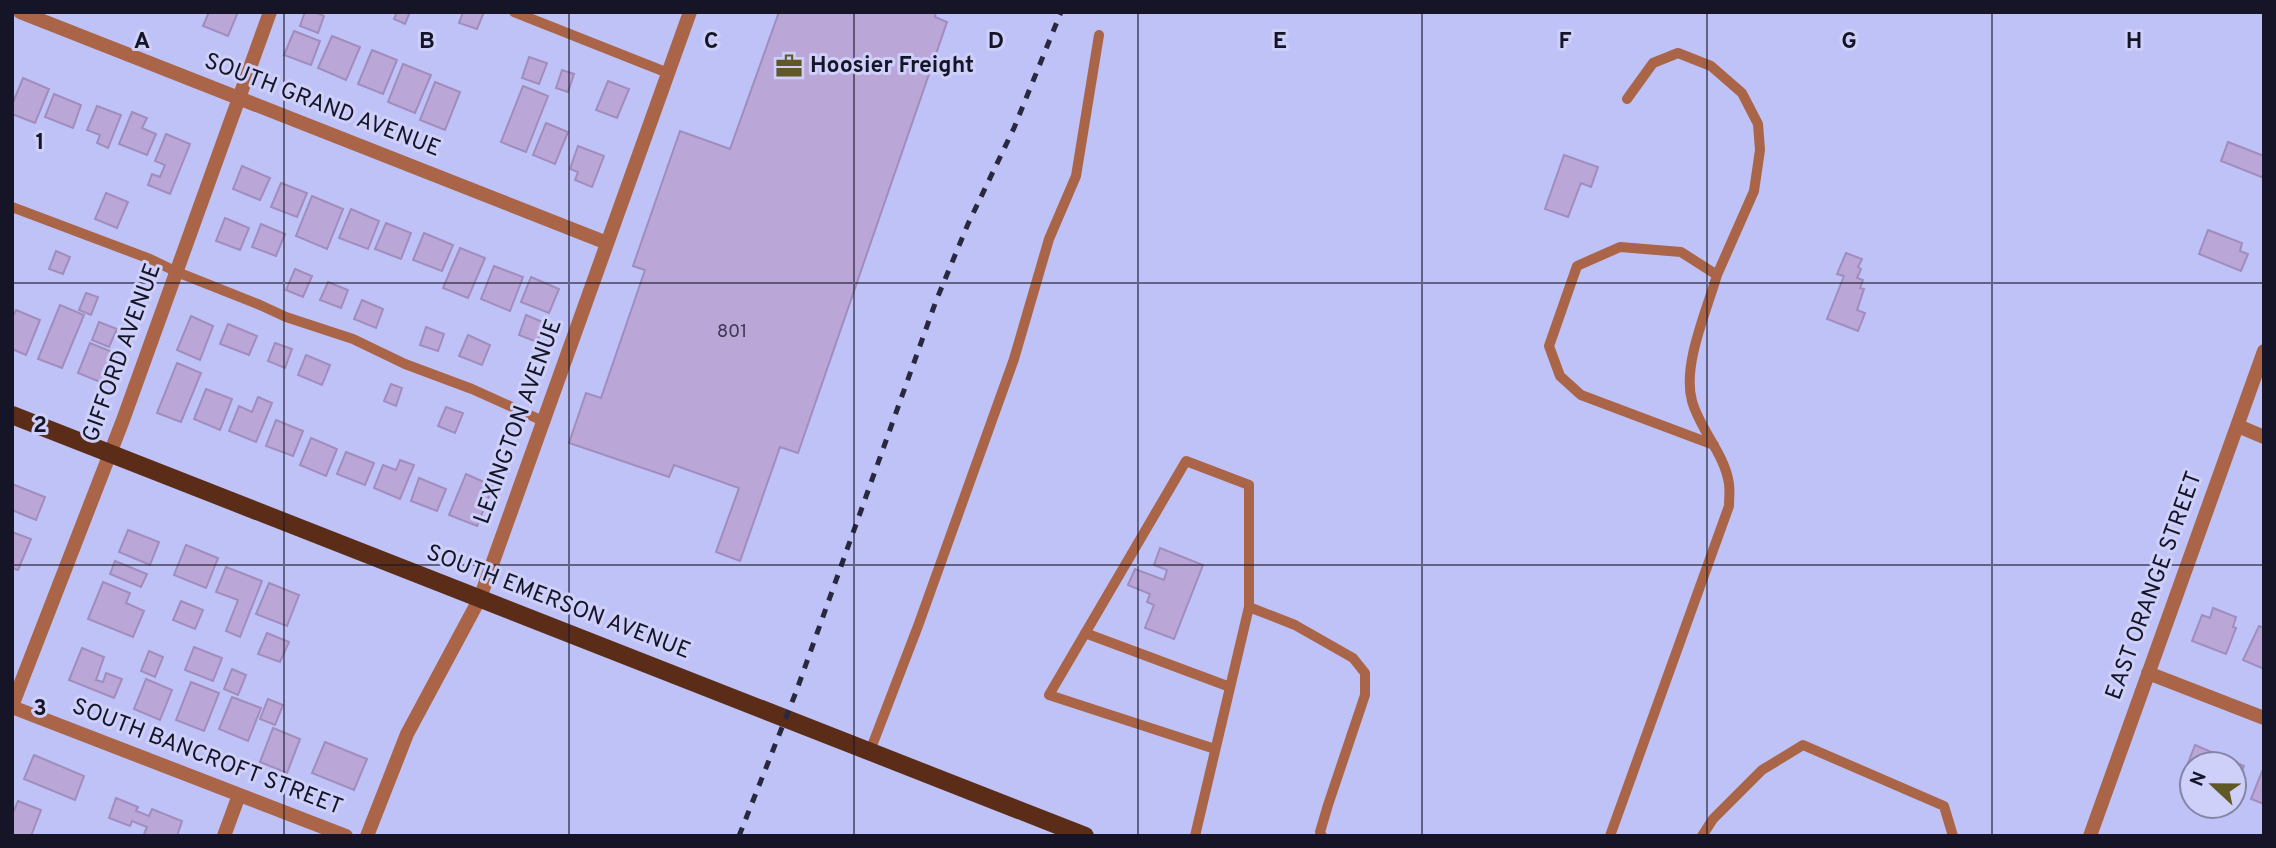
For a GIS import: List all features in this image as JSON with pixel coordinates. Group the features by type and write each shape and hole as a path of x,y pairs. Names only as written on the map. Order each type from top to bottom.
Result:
{"main road":[{"name":"SOUTH EMERSON AVENUE","path":"12,415 1086,836"}],"street":[{"name":"SOUTH GRAND AVENUE","path":"20,12 607,243"},
{"name":"GIFFORD AVENUE","path":"12,707 111,454 271,12"},
{"name":"LEXINGTON AVENUE","path":"367,836 407,734 480,598 690,12"},
{"name":"EAST ORANGE STREET","path":"2090,836 2264,351"},
{"path":"2238,426 2264,437"},
{"path":"2148,673 2264,718"},
{"name":"SOUTH BANCROFT STREET","path":"12,707 346,836"},
{"path":"224,836 239,795"}],"lane":[{"path":"514,12 668,73"},
{"path":"870,751 918,626 1013,359 1049,239 1076,176 1099,35"},
{"path":"1610,836 1729,506 1729,484 1721,458 1692,402 1688,380 1691,361 1717,275 1754,191 1760,150 1758,124 1741,93 1711,66 1678,53 1653,63 1627,99"},
{"path":"12,207 150,259 286,317 352,339 543,421"},
{"path":"1713,445 1581,395 1560,376 1549,346 1577,266 1620,247 1681,252 1717,275"},
{"path":"1195,836 1249,607 1249,485 1186,461 1049,695 1215,749"},
{"path":"1249,607 1295,625 1353,658 1365,673 1365,695 1328,805 1320,832 1322,836"},
{"path":"1086,632 1230,687"},
{"path":"1702,836 1713,818 1762,770 1803,745 1944,806 1953,836"}],"building":[{"path":"209,12 238,12 228,36 203,26"},
{"path":"305,12 324,16 318,33 300,26"},
{"path":"397,12 410,12 405,24 394,19"},
{"path":"463,12 484,12 477,29 459,23"},
{"path":"779,12 936,12 935,17 947,22 798,453 780,447 740,561 716,552 739,488 674,465 669,477 569,443 586,393 601,398 645,270 633,266 680,131 730,149"},
{"path":"294,31 320,41 311,65 284,55"},
{"path":"332,36 360,47 346,80 318,68"},
{"path":"372,50 397,60 383,94 358,84"},
{"path":"529,57 547,63 539,84 522,78"},
{"path":"403,64 431,75 415,113 388,102"},
{"path":"562,70 574,74 568,92 556,88"},
{"path":"23,78 49,89 35,123 12,114 12,105"},
{"path":"608,81 629,89 617,118 596,110"},
{"path":"435,82 460,92 445,130 420,120"},
{"path":"523,86 548,96 526,152 501,142"},
{"path":"54,94 81,105 73,128 45,117"},
{"path":"97,106 121,115 108,148 97,143 100,135 87,130"},
{"path":"132,112 147,118 142,128 156,134 147,155 119,144"},
{"path":"546,123 568,132 555,164 533,155"},
{"path":"166,134 190,144 170,194 148,185 152,174 160,177 165,165 155,161"},
{"path":"2228,142 2264,156 2264,178 2221,161"},
{"path":"578,146 604,156 592,187 575,180 578,172 570,169"},
{"path":"1564,155 1598,167 1591,187 1581,183 1568,217 1545,209"},
{"path":"242,166 270,178 260,200 233,189"},
{"path":"281,183 307,193 297,217 271,207"},
{"path":"106,193 128,202 117,228 95,219"},
{"path":"312,196 343,209 327,249 296,236"},
{"path":"351,209 379,221 368,249 339,238"},
{"path":"225,218 249,228 240,250 216,241"},
{"path":"386,223 411,233 401,259 375,249"},
{"path":"261,224 285,234 276,256 252,247"},
{"path":"2208,230 2242,243 2240,251 2248,254 2241,271 2199,254"},
{"path":"424,233 453,245 442,271 413,260"},
{"path":"460,248 485,258 468,298 443,288"},
{"path":"56,251 70,257 63,274 49,269"},
{"path":"1846,253 1862,259 1857,278 1863,280 1860,288 1864,289 1857,310 1865,313 1858,331 1827,319 1844,276 1837,274"},
{"path":"494,266 523,277 510,311 481,299"},
{"path":"295,269 312,276 303,297 286,290"},
{"path":"531,277 559,289 549,313 521,302"},
{"path":"328,282 348,290 341,308 320,300"},
{"path":"86,293 98,297 91,315 79,310"},
{"path":"362,300 383,309 376,328 354,319"},
{"path":"60,305 84,315 62,368 38,359"},
{"path":"16,310 40,320 26,355 12,349 12,318"},
{"path":"526,315 545,323 537,342 519,335"},
{"path":"191,316 213,326 200,360 177,350"},
{"path":"99,322 117,329 109,347 92,340"},
{"path":"228,324 257,336 249,355 220,344"},
{"path":"426,327 444,334 438,351 420,345"},
{"path":"468,335 490,345 482,365 459,356"},
{"path":"90,343 117,354 105,384 78,373"},
{"path":"275,343 292,349 285,368 268,361"},
{"path":"306,355 330,365 322,385 298,375"},
{"path":"177,363 201,373 181,422 157,413"},
{"path":"391,384 402,388 396,406 384,401"},
{"path":"206,389 232,399 220,430 194,419"},
{"path":"258,397 272,403 256,442 229,431 239,406 252,412"},
{"path":"446,407 463,413 455,433 438,426"},
{"path":"276,420 303,431 293,456 266,446"},
{"path":"311,438 337,449 326,476 300,465"},
{"path":"346,452 374,463 365,485 337,474"},
{"path":"400,460 414,465 400,499 374,488 383,465 396,470"},
{"path":"466,474 493,486 477,526 449,515"},
{"path":"419,478 446,489 437,511 411,501"},
{"path":"12,484 45,497 36,520 12,510"},
{"path":"128,530 159,542 150,565 119,552"},
{"path":"12,532 31,539 18,570 12,568"},
{"path":"186,545 218,558 206,588 174,575"},
{"path":"1160,548 1203,565 1174,639 1145,628 1154,605 1147,602 1150,594 1128,585 1135,569 1164,580 1167,570 1154,565"},
{"path":"115,561 147,574 141,587 110,574"},
{"path":"226,567 262,581 240,637 226,631 238,600 216,592"},
{"path":"103,582 130,593 126,603 144,611 133,637 88,619"},
{"path":"269,583 299,595 287,626 256,614"},
{"path":"181,601 203,610 195,629 173,620"},
{"path":"2213,608 2236,617 2233,627 2236,628 2226,654 2192,641 2202,615 2210,618"},
{"path":"2259,626 2264,628 2264,669 2243,660"},
{"path":"267,633 289,642 280,662 258,654"},
{"path":"194,647 222,658 213,681 185,670"},
{"path":"82,648 104,657 96,680 103,682 106,673 122,679 114,698 69,680"},
{"path":"149,651 163,657 155,677 141,671"},
{"path":"232,669 246,675 238,695 224,689"},
{"path":"146,679 172,690 160,720 134,709"},
{"path":"191,682 219,693 204,731 176,720"},
{"path":"232,697 261,708 248,741 219,729"},
{"path":"268,699 283,705 275,725 260,719"},
{"path":"273,728 300,739 287,773 260,762"},
{"path":"325,742 367,759 354,790 312,773"},
{"path":"2195,745 2207,750 2193,750"},
{"path":"34,755 84,776 75,800 24,779"},
{"path":"2264,770 2264,804 2251,799"},
{"path":"116,798 138,807 136,811 149,816 152,809 182,821 177,836 149,836 144,834 147,827 132,821 130,826 109,818"},
{"path":"18,801 41,810 31,836 12,836 12,815"}],"railway":[{"path":"739,836 796,692 936,301 968,224 1014,128 1061,12"}],"place":[{"name":"Hoosier Freight","path":"789,66"}]}
